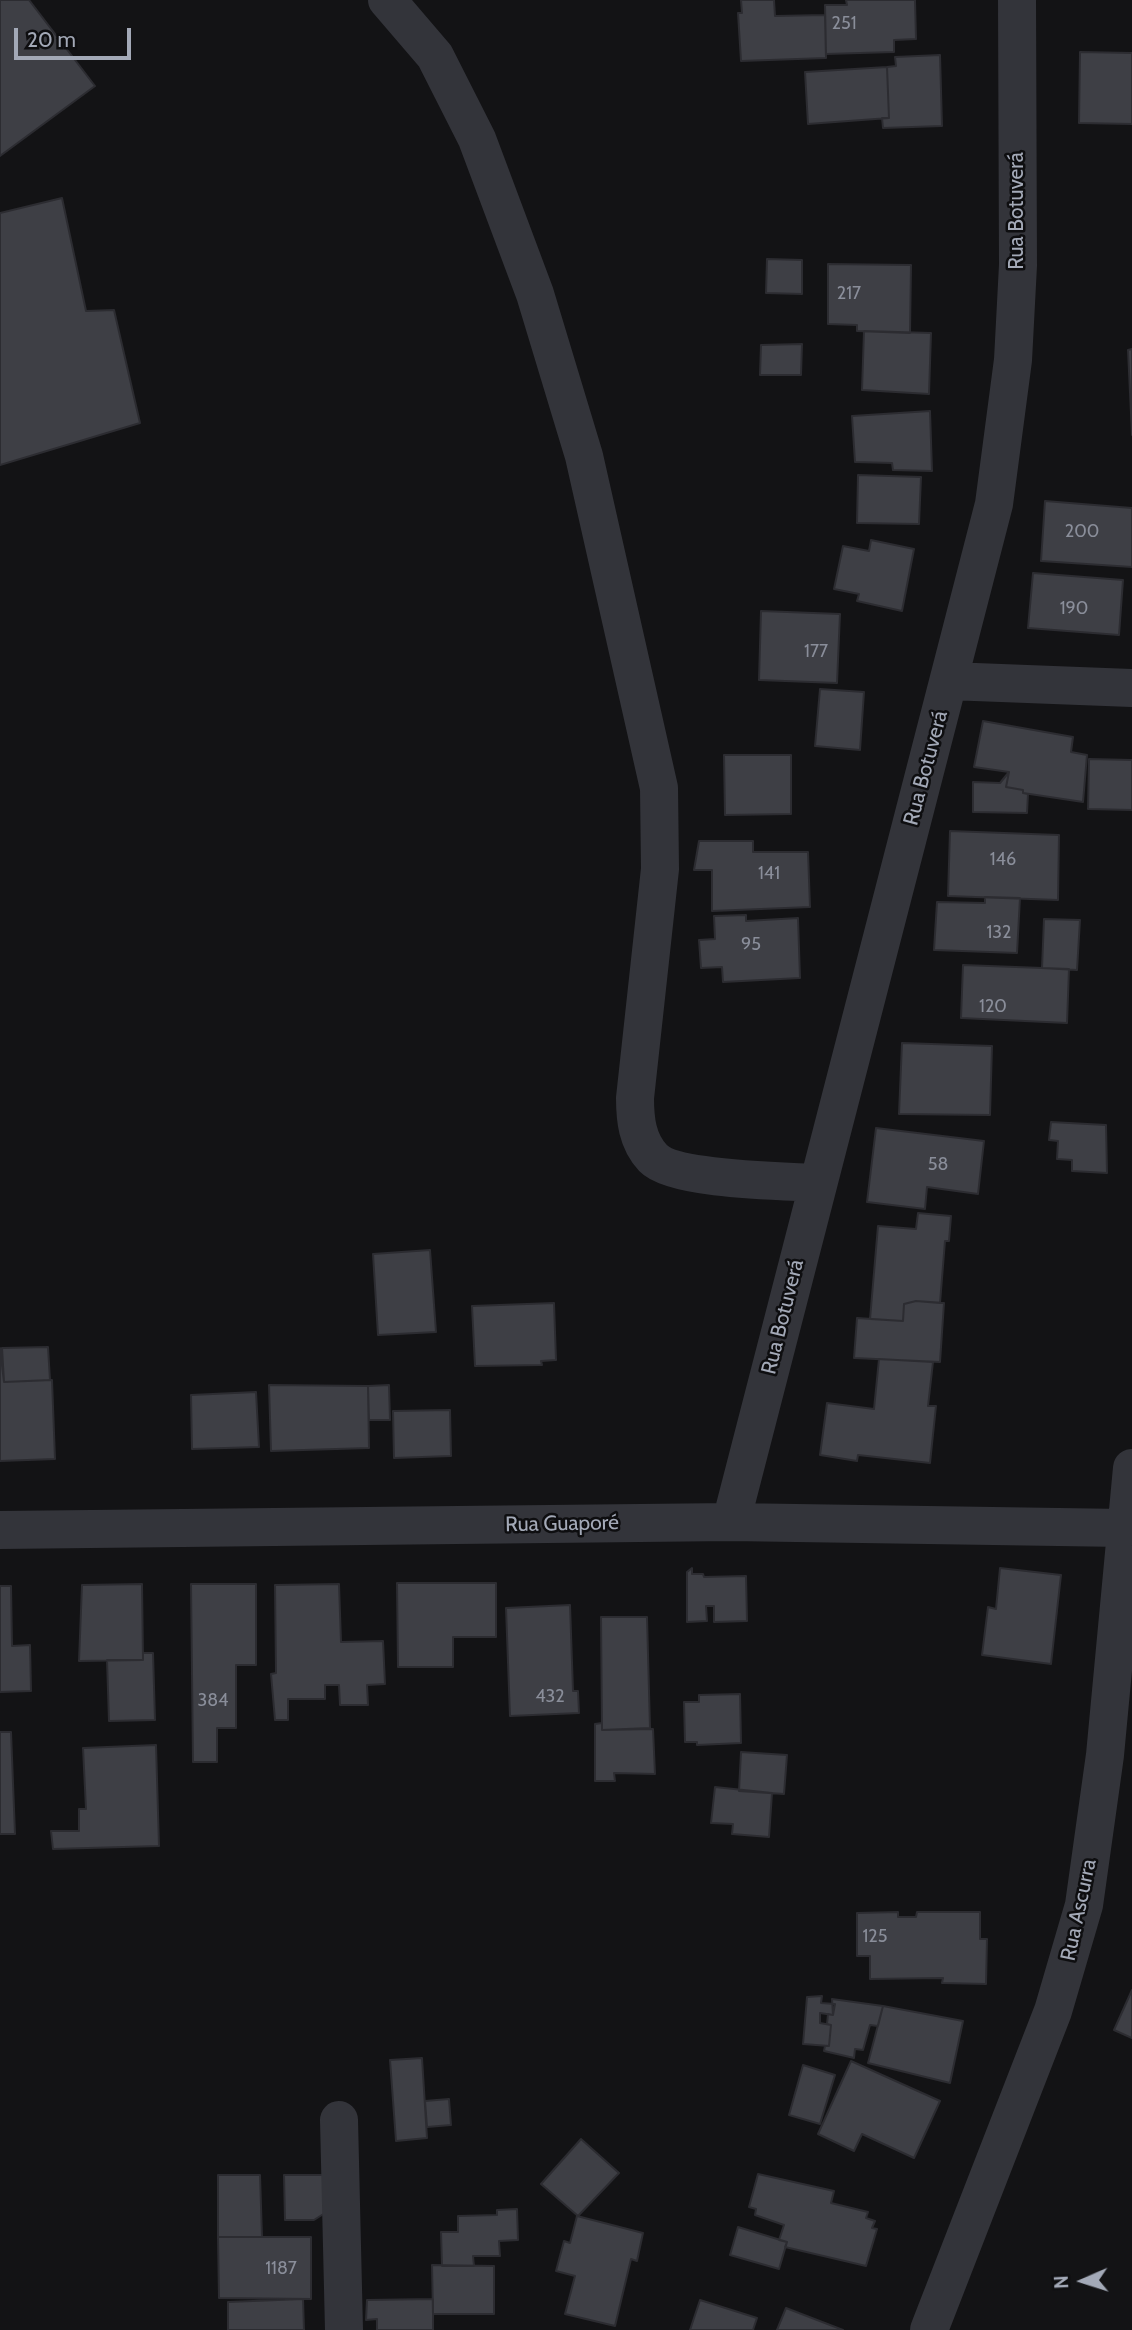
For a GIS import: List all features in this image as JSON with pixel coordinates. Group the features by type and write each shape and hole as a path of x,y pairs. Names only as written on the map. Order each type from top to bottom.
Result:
{"street":[{"path":"387,0 435,56 465,115 535,294 584,456 659,788 660,869 635,1098 635,1128 654,1159 692,1174 817,1183"},
{"name":"Rua Botuverá","path":"731,1522 994,504 1013,360 1018,265 1017,0"},
{"path":"949,681 1132,688"},
{"name":"Rua Ascurra","path":"929,2330 1053,2011 1084,1905 1105,1755 1124,1528 1132,1468"},
{"name":"Rua Guaporé","path":"0,1530 731,1522 1124,1528"},
{"path":"339,2120 344,2330"}],"building":[{"path":"0,0 29,0 95,86 0,156"},
{"path":"741,0 774,0 775,16 825,15 826,58 741,61 738,13 742,13"},
{"path":"846,0 915,0 916,39 894,40 894,52 826,54 825,5 847,5"},
{"path":"1080,52 1132,53 1132,124 1079,123"},
{"path":"940,55 942,126 883,128 882,118 889,118 887,67 896,66 895,57"},
{"path":"887,67 889,118 808,124 805,72"},
{"path":"62,198 86,311 114,310 140,423 0,465 0,213"},
{"path":"767,259 802,260 802,294 766,293"},
{"path":"828,264 911,265 910,333 857,331 857,325 828,324"},
{"path":"864,331 931,333 929,394 862,390"},
{"path":"802,344 801,375 760,375 761,345"},
{"path":"1132,349 1132,435 1128,350"},
{"path":"930,411 932,471 893,470 892,463 855,462 852,416"},
{"path":"858,475 921,477 919,524 857,523"},
{"path":"1045,501 1132,508 1132,567 1041,561"},
{"path":"871,540 914,549 902,611 857,601 859,594 834,589 843,546 869,551"},
{"path":"1033,573 1123,580 1119,635 1028,628"},
{"path":"761,611 840,614 837,683 759,680"},
{"path":"820,689 864,692 860,750 815,746"},
{"path":"983,721 1073,737 1071,752 1087,755 1083,802 1023,793 1023,790 1006,787 1009,772 974,767"},
{"path":"724,755 791,755 791,814 725,815"},
{"path":"1089,759 1132,760 1132,810 1088,809"},
{"path":"1009,772 1006,787 1023,790 1023,793 1028,794 1027,813 973,812 973,782 1000,783"},
{"path":"950,831 1059,835 1058,900 948,896"},
{"path":"699,841 753,841 753,852 808,852 810,907 712,911 712,870 694,870"},
{"path":"985,897 1020,898 1017,953 934,950 937,902 985,903"},
{"path":"746,915 746,921 798,918 800,978 723,982 722,967 701,968 699,940 715,939 714,916"},
{"path":"1044,919 1080,920 1077,970 1042,968"},
{"path":"963,965 1069,969 1067,1023 961,1018"},
{"path":"902,1043 992,1046 990,1115 899,1114"},
{"path":"1051,1122 1106,1125 1107,1173 1072,1171 1072,1160 1057,1159 1058,1141 1049,1140"},
{"path":"876,1128 984,1141 978,1194 927,1187 925,1209 867,1202"},
{"path":"918,1213 951,1216 949,1241 945,1241 940,1303 916,1301 904,1304 903,1321 870,1319 878,1226 916,1229"},
{"path":"430,1250 436,1332 378,1335 373,1254"},
{"path":"916,1301 944,1303 940,1362 854,1358 857,1318 903,1321 904,1304"},
{"path":"554,1303 556,1360 541,1361 542,1365 475,1366 472,1306"},
{"path":"48,1347 50,1380 4,1382 2,1348"},
{"path":"0,1348 4,1382 52,1380 55,1459 0,1461"},
{"path":"879,1359 933,1362 928,1406 936,1406 930,1463 858,1455 857,1461 820,1455 827,1403 874,1409"},
{"path":"269,1385 368,1386 369,1448 271,1451"},
{"path":"389,1385 390,1420 369,1420 368,1386"},
{"path":"256,1392 259,1447 192,1449 191,1395"},
{"path":"450,1410 451,1456 394,1458 393,1411"},
{"path":"692,1568 692,1574 703,1574 704,1577 746,1576 747,1621 714,1622 714,1606 706,1606 707,1621 687,1622 687,1572"},
{"path":"1000,1568 1061,1575 1051,1664 982,1655 988,1607 996,1609"},
{"path":"397,1583 496,1583 496,1637 453,1637 453,1667 398,1667"},
{"path":"142,1584 143,1660 79,1661 82,1585"},
{"path":"191,1584 256,1584 256,1665 236,1665 236,1728 217,1728 217,1762 193,1762"},
{"path":"339,1584 341,1642 383,1641 385,1684 367,1685 368,1705 340,1705 339,1685 325,1685 325,1699 288,1699 288,1720 275,1720 271,1674 276,1673 275,1585"},
{"path":"0,1586 11,1586 12,1646 30,1645 31,1691 0,1692"},
{"path":"570,1605 573,1691 578,1691 579,1713 510,1716 506,1608"},
{"path":"601,1617 647,1617 650,1728 602,1730"},
{"path":"143,1653 153,1653 155,1720 109,1721 107,1660 143,1660"},
{"path":"740,1694 741,1743 697,1745 697,1742 685,1742 684,1702 699,1702 699,1695"},
{"path":"602,1723 602,1730 653,1729 655,1774 614,1773 615,1781 595,1781 595,1724"},
{"path":"0,1732 11,1732 15,1834 0,1834"},
{"path":"156,1745 159,1846 53,1849 51,1831 79,1831 79,1809 86,1809 83,1748"},
{"path":"741,1752 787,1755 784,1794 739,1791"},
{"path":"715,1787 772,1793 769,1837 732,1834 733,1824 711,1823"},
{"path":"898,1912 898,1917 916,1917 917,1912 980,1912 980,1939 987,1939 986,1984 942,1983 943,1978 870,1979 870,1956 857,1956 857,1913"},
{"path":"1132,1990 1132,2038 1114,2030"},
{"path":"822,1996 821,2003 835,2004 833,2015 820,2013 820,2023 831,2025 829,2046 803,2044 807,1997"},
{"path":"832,1999 883,2006 878,2026 870,2025 863,2050 855,2049 854,2058 824,2051 825,2046 829,2046 831,2025 827,2024 828,2014 833,2015"},
{"path":"883,2006 963,2021 950,2083 868,2063"},
{"path":"422,2058 427,2138 396,2141 390,2060"},
{"path":"851,2061 940,2101 914,2158 862,2134 854,2151 818,2134"},
{"path":"803,2065 835,2075 820,2124 789,2115"},
{"path":"449,2099 451,2125 427,2127 425,2101"},
{"path":"581,2139 619,2173 578,2216 541,2184"},
{"path":"758,2174 834,2191 831,2203 868,2212 866,2218 875,2221 872,2228 877,2229 866,2266 785,2247 787,2242 779,2240 784,2225 755,2215 756,2209 749,2207"},
{"path":"218,2175 260,2175 262,2237 218,2237"},
{"path":"284,2175 324,2175 325,2213 314,2220 285,2220"},
{"path":"517,2209 518,2240 499,2241 500,2256 473,2256 474,2266 442,2266 441,2232 458,2232 458,2216 497,2215 497,2210"},
{"path":"577,2216 643,2233 637,2261 631,2259 615,2326 565,2314 575,2276 556,2271 564,2241 570,2243"},
{"path":"738,2227 787,2242 779,2269 730,2255"},
{"path":"218,2237 311,2237 311,2299 219,2298"},
{"path":"432,2265 494,2266 494,2314 433,2314"},
{"path":"303,2299 304,2330 228,2330 228,2302"},
{"path":"433,2299 433,2330 377,2330 377,2319 366,2320 367,2300"},
{"path":"700,2300 757,2318 753,2330 690,2330"},
{"path":"786,2308 843,2330 777,2330"}]}
